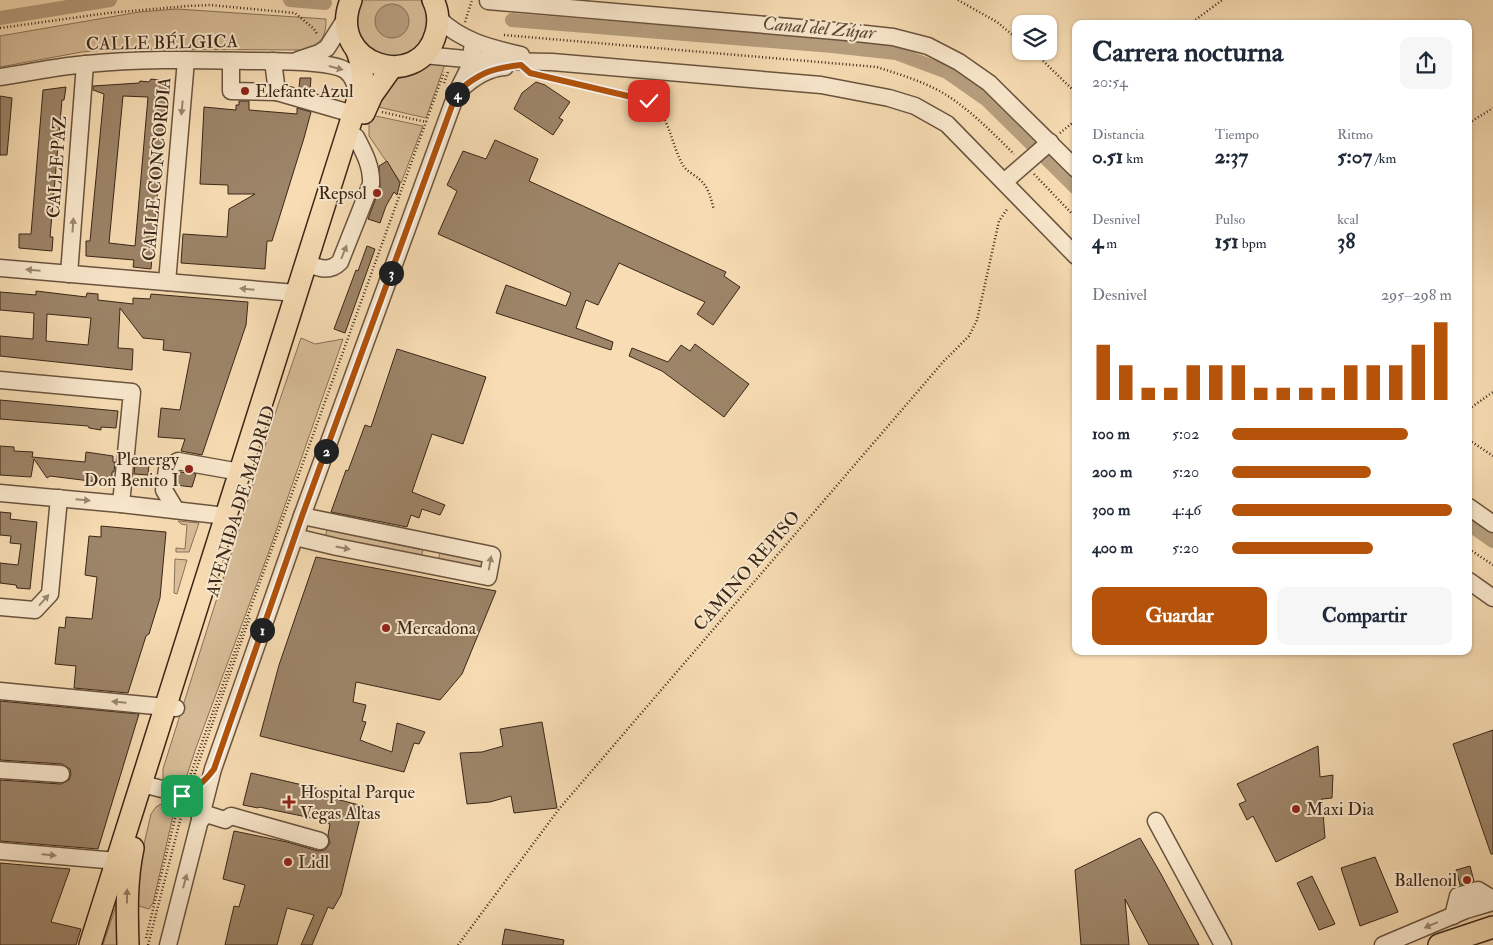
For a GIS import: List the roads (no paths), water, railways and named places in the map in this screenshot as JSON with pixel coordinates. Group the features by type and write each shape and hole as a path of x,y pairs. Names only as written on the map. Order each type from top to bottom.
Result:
{"main road":[{"name":"AVENIDA DE MADRID","path":"90,945 117,861 146,785 171,707 310,264 363,82 363,67 347,30 348,6"},
{"path":"357,51 373,63 392,67 404,66 414,61 424,55 435,38 435,9"},
{"name":"AVENIDA DE MADRID","path":"171,707 226,516 296,293 310,264 372,94 392,67"},
{"name":"AVENIDA DE MADRID","path":"128,945 126,897 128,872 146,785"},
{"path":"1439,945 1493,927"}],"street":[{"path":"488,0 847,32 893,38 928,46 959,62 989,83 1072,165"},
{"path":"296,61 319,53 327,48 348,6"},
{"path":"435,9 447,27 473,42 494,49 552,62"},
{"path":"168,945 214,769 302,516 457,92 459,63 464,59 473,42"},
{"path":"424,55 464,59 552,62 821,85 889,98 916,106 947,124 1072,252"},
{"name":"CALLE BÉLGICA","path":"0,78 85,64 143,60 296,61"},
{"name":"CALLE CONCORDIA","path":"167,282 186,60"},
{"path":"231,60 231,91 277,92 356,106 353,80 345,70 338,67 296,61"},
{"path":"273,61 277,92"},
{"path":"457,92 471,79 499,67 552,62"},
{"name":"CALLE PAZ","path":"69,274 85,64"},
{"path":"310,264 326,269 335,268 340,262 371,184 370,167 356,137"},
{"path":"1004,182 1050,142"},
{"path":"0,268 296,293"},
{"path":"0,380 132,392 121,504"},
{"path":"176,510 164,490 167,469 178,461 240,472"},
{"path":"0,492 226,516"},
{"path":"0,606 36,610 50,594 59,498"},
{"path":"1472,509 1493,524"},
{"path":"295,537 488,577 492,555 302,516"},
{"path":"428,565 432,543"},
{"path":"1472,583 1493,598"},
{"path":"0,691 171,707"},
{"path":"181,793 196,788 204,782 214,769"},
{"path":"0,770 61,774"},
{"path":"146,785 181,793 194,804 202,816 226,820 231,816 320,841"},
{"path":"1156,821 1223,945"},
{"path":"0,851 117,861"},
{"path":"1383,945 1493,900"}],"waterway":[{"name":"Canal del Zújar","path":"0,18 110,0"},
{"name":"Canal del Zújar","path":"290,0 325,3"},
{"name":"Canal del Zújar","path":"512,20 896,53 947,72 987,100 1072,184"},
{"name":"Canal del Zújar","path":"1472,526 1493,541"}],"place":[{"name":"Elefante Azul","path":"245,91"},
{"name":"Repsol","path":"377,193"},
{"name":"Plenergy Don Benito I","path":"189,469"},
{"name":"Mercadona","path":"386,628"},
{"name":"Hospital Parque Vegas Altas","path":"289,802"},
{"name":"Maxi Dia","path":"1296,809"},
{"name":"Lidl","path":"288,862"},
{"name":"Ballenoil","path":"1467,880"}]}
